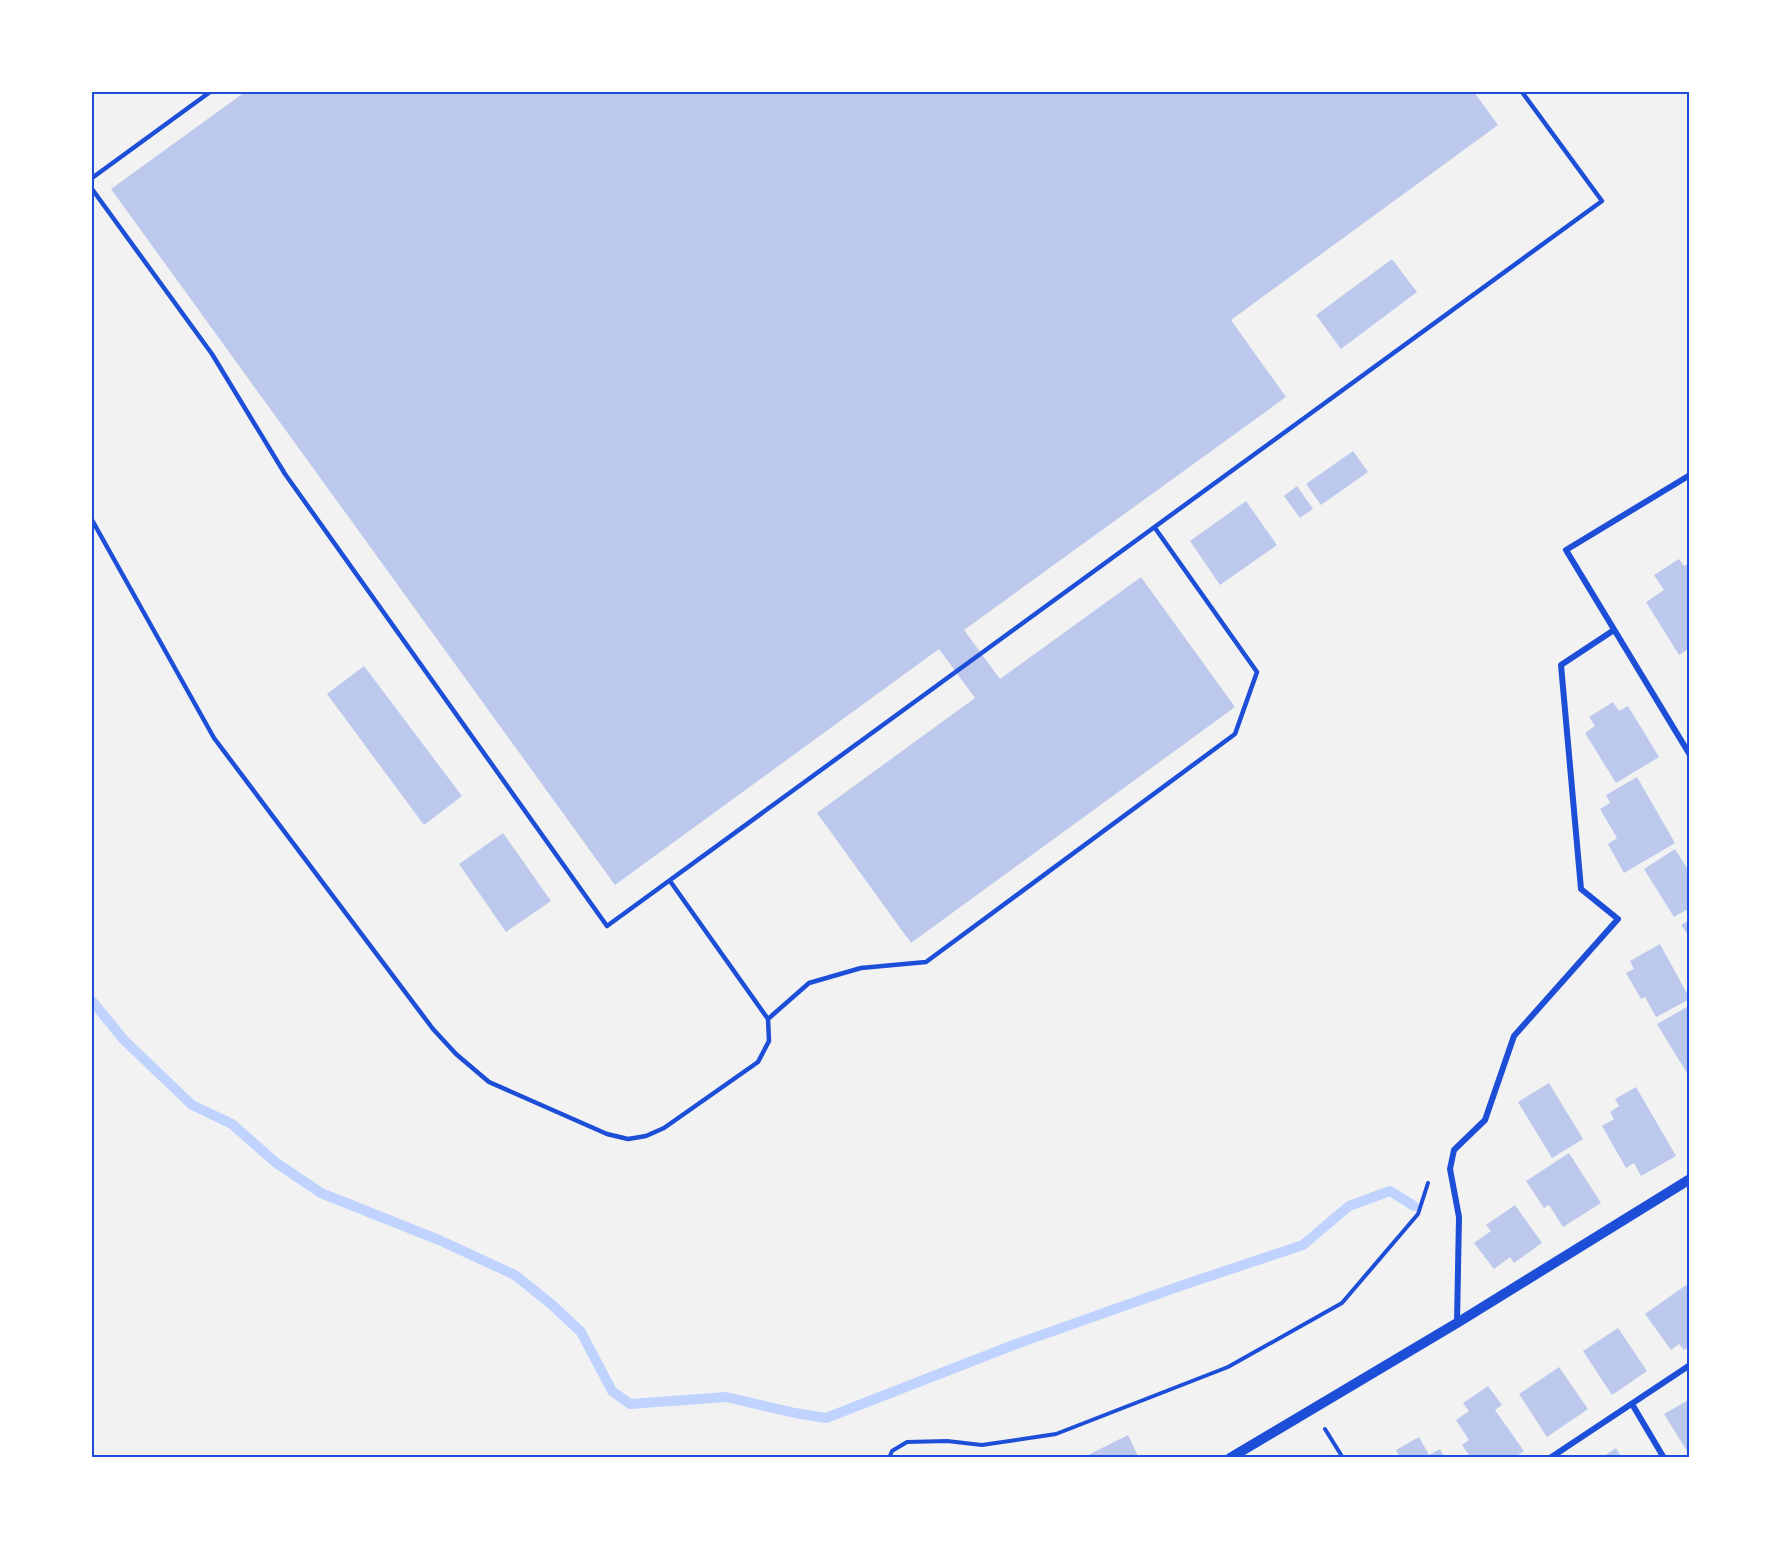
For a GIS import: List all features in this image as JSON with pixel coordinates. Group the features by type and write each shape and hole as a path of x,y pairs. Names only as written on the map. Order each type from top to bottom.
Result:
{"street":[{"path":"1689,475 1566,550 1689,755"},
{"path":"1457,1323 1459,1217 1450,1169 1454,1150 1485,1120 1514,1036 1618,919 1581,888 1561,665 1614,630"},
{"path":"1230,1458 1457,1323 1689,1179"},
{"path":"1550,1458 1689,1365"},
{"path":"1632,1404 1664,1458"}],"lane":[{"path":"92,178 210,92"},
{"path":"92,189 212,354 285,474 607,926 1602,201 1522,92"},
{"path":"92,520 214,738 433,1029 456,1054 489,1082 607,1134 628,1139 646,1136 664,1128 758,1062 769,1041 768,1020 670,881"},
{"path":"768,1020 809,983 861,968 926,962 1235,734 1257,672 1155,528"}],"path":[{"path":"889,1458 892,1451 908,1442 947,1441 982,1445 1056,1434 1228,1367 1342,1303 1418,1214"},
{"path":"1311,1408 1343,1458"}],"building":[{"path":"245,92 1474,92 1498,125 1231,320 1286,397 964,630 1000,679 1141,577 1235,707 911,943 817,813 975,698 939,649 615,885 111,189"},
{"path":"1392,259 1417,292 1341,349 1316,315"},
{"path":"1353,451 1368,472 1321,505 1306,484"},
{"path":"1297,486 1313,509 1300,518 1284,496"},
{"path":"1246,501 1277,545 1220,585 1190,541"},
{"path":"1679,559 1684,566 1690,562 1690,648 1679,655 1646,602 1664,590 1654,575"},
{"path":"364,666 462,796 424,825 327,694"},
{"path":"1613,702 1619,711 1628,706 1659,757 1616,783 1585,733 1595,726 1589,717"},
{"path":"1637,777 1675,843 1624,873 1608,844 1617,838 1600,809 1610,803 1606,795"},
{"path":"503,833 551,901 506,932 459,864"},
{"path":"1675,849 1687,868 1690,866 1690,908 1674,917 1644,869"},
{"path":"1690,920 1690,938 1681,925"},
{"path":"1660,944 1690,999 1656,1017 1645,997 1641,999 1626,973 1634,969 1630,961"},
{"path":"1687,1007 1690,1011 1690,1078 1657,1024"},
{"path":"1549,1083 1583,1139 1552,1158 1518,1102"},
{"path":"1636,1087 1676,1156 1641,1176 1634,1163 1626,1168 1602,1126 1614,1119 1610,1112 1619,1106 1615,1099"},
{"path":"1569,1153 1601,1203 1563,1227 1549,1205 1544,1208 1526,1181"},
{"path":"1515,1205 1542,1243 1514,1263 1510,1257 1494,1269 1474,1243 1491,1231 1486,1225"},
{"path":"1686,1285 1690,1290 1690,1346 1684,1350 1679,1344 1671,1350 1645,1314"},
{"path":"1618,1328 1647,1371 1612,1395 1583,1351"},
{"path":"1559,1367 1588,1409 1547,1437 1519,1394"},
{"path":"1488,1386 1502,1405 1495,1410 1524,1451 1514,1458 1471,1458 1462,1445 1469,1440 1456,1420 1469,1411 1463,1403"},
{"path":"1690,1399 1690,1456 1664,1414"},
{"path":"1128,1435 1139,1458 1082,1458"},
{"path":"1419,1437 1429,1455 1440,1449 1445,1458 1400,1458 1396,1450"},
{"path":"1616,1448 1622,1458 1601,1458"}],"waterway":[{"path":"92,1001 124,1040 192,1105 232,1124 275,1162 321,1193 439,1240 515,1275 581,1332 612,1391 630,1404 726,1397 826,1418 1016,1344 1303,1245 1349,1206 1390,1191 1414,1206"}]}
